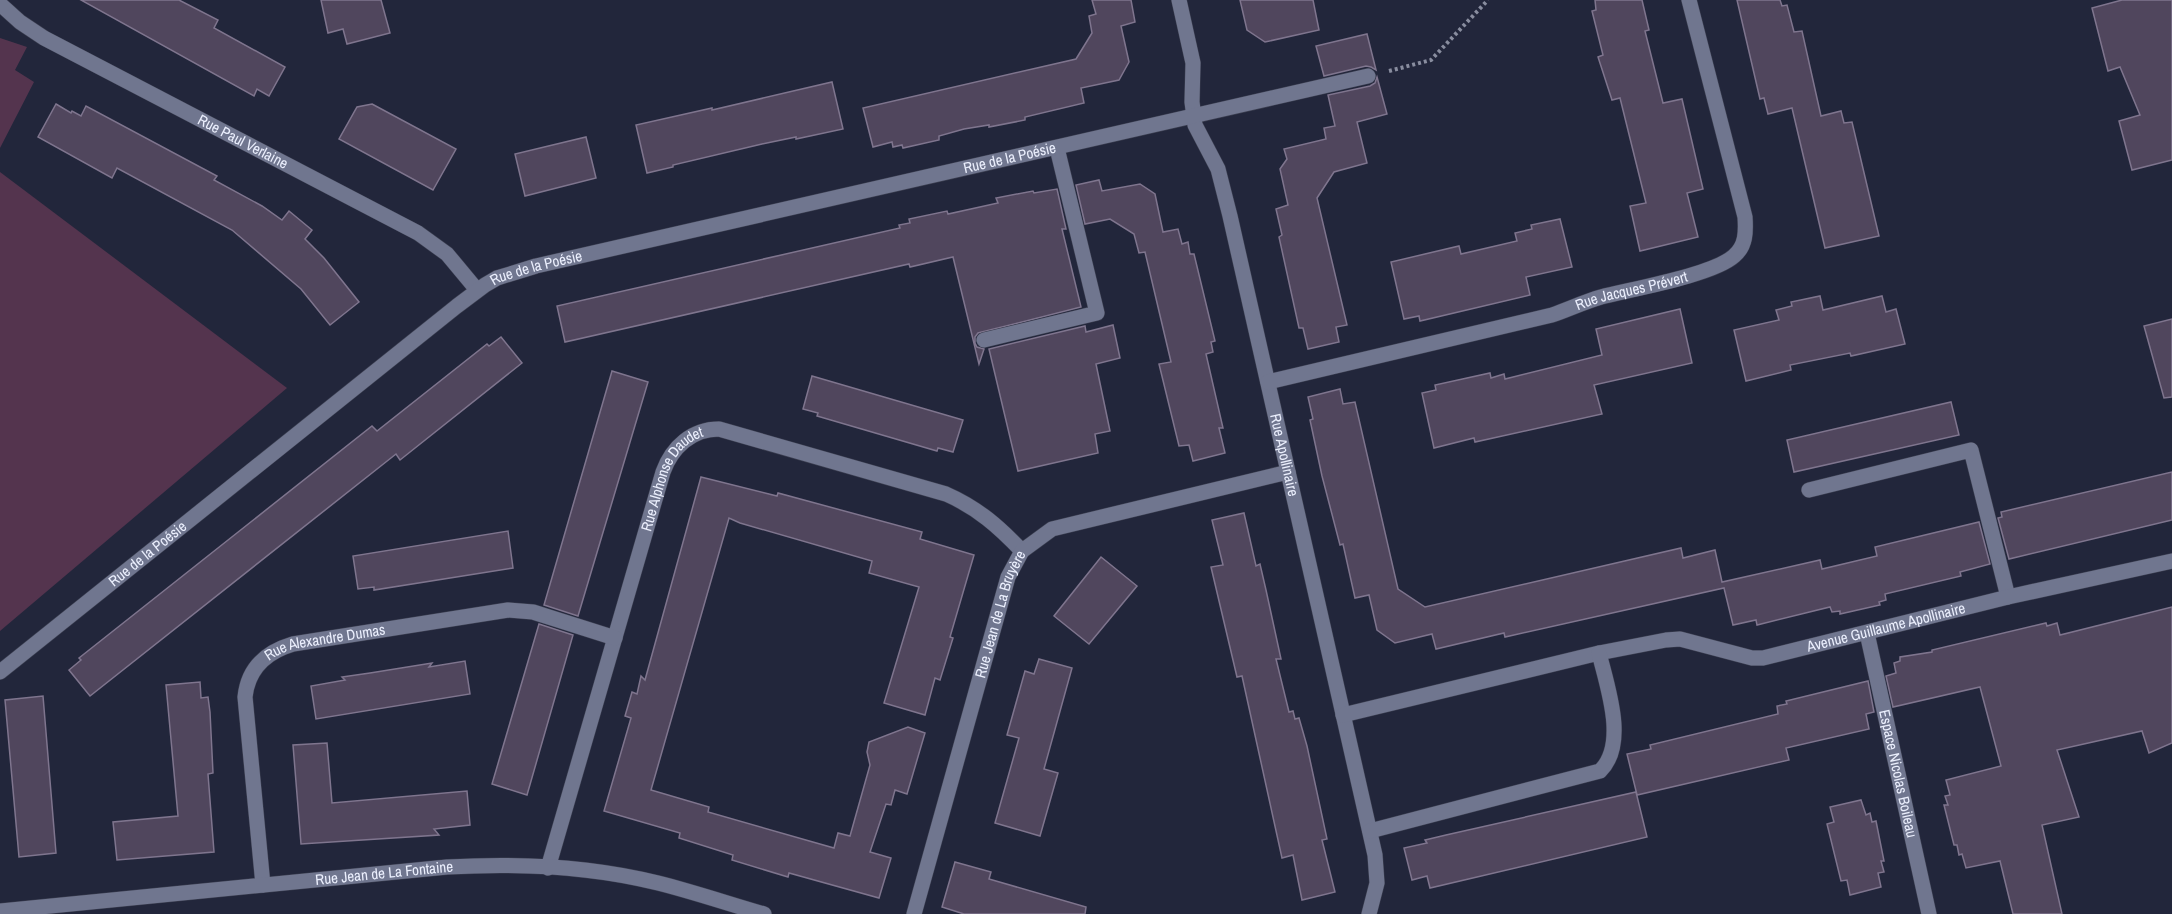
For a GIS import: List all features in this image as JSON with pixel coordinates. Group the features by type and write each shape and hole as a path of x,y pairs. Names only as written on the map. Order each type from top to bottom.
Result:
{"street":[{"name":"Rue Apollinaire","path":"1179,0 1193,63 1193,115 1198,134 1212,157 1221,180 1370,831 1377,868 1375,895 1369,914"},
{"name":"Rue Jacques Prévert","path":"1268,382 1552,315 1597,298 1711,269 1734,257 1745,238 1745,217 1689,0"},
{"name":"Rue Paul Verlaine","path":"0,4 45,38 418,233 447,254 477,291"},
{"name":"Rue de la Poésie","path":"0,672 477,291 498,278 536,266 1368,76"},
{"path":"984,340 1097,313 1057,148"},
{"name":"Rue Alphonse Daudet","path":"548,868 668,460 673,451 688,438 710,429 719,429 946,494 987,516 1022,551"},
{"path":"1809,490 1971,450 2008,597"},
{"name":"Rue Jean de La Bruyère","path":"914,914 1008,578 1022,551 1052,529 1288,472"},
{"name":"Avenue Guillaume Apollinaire","path":"1343,715 1651,642 1680,639 1740,656 1763,658 2008,597 2172,561"},
{"name":"Rue Alexandre Dumas","path":"263,885 245,697 249,678 255,668 270,653 293,644 508,610 533,612 615,638"},
{"name":"Espace Nicolas Boileau","path":"1867,633 1929,914"},
{"path":"1370,831 1600,771 1609,759 1614,725 1599,653"},
{"name":"Rue Jean de La Fontaine","path":"0,911 465,866 548,868 638,879 764,914"}],"path":[{"path":"1368,76 1431,60 1488,0"}],"shaded area":[{"path":"0,38 27,47 15,70 34,82 0,148"},
{"path":"0,172 287,388 0,631"}],"building":[{"path":"81,0 179,0 218,20 214,28 285,67 269,96 257,89 254,96"},
{"path":"321,0 381,0 390,33 347,44 343,29 328,33"},
{"path":"1092,0 1131,0 1135,22 1121,26 1129,62 1119,80 1081,88 1084,103 1025,117 1025,120 964,129 939,136 939,140 903,148 902,145 893,147 892,142 873,147 863,108 1076,59 1092,33 1089,16 1096,14"},
{"path":"1240,0 1313,0 1319,30 1265,42 1247,30"},
{"path":"1595,0 1642,0 1649,30 1645,31 1663,103 1682,99 1703,189 1687,193 1698,237 1640,251 1630,206 1646,203 1620,98 1612,100 1598,57 1603,55 1592,11 1596,10"},
{"path":"1737,0 1780,0 1782,6 1787,5 1794,32 1802,31 1821,116 1841,111 1844,123 1852,122 1879,236 1825,248 1792,108 1768,114 1764,98 1760,99"},
{"path":"2122,0 2172,0 2172,160 2132,170 2119,121 2140,115 2120,67 2108,71 2092,8"},
{"path":"1367,34 1376,70 1366,66 1324,76 1316,46"},
{"path":"1377,77 1387,114 1357,122 1367,163 1334,172 1317,198 1347,325 1336,327 1339,342 1308,349 1303,328 1299,328 1279,237 1282,235 1276,209 1288,205 1280,169 1287,159 1284,149 1326,139 1324,128 1335,126 1328,95 1370,86 1375,83"},
{"path":"832,82 843,129 762,144 647,173 636,125"},
{"path":"56,104 81,116 86,106 217,176 214,180 262,206 282,220 289,211 312,230 305,239 324,258 359,302 330,325 301,289 232,230 117,168 112,178 38,137"},
{"path":"372,104 456,149 433,190 339,139 357,107"},
{"path":"586,137 596,178 525,196 515,154"},
{"path":"1099,180 1102,191 1140,184 1155,194 1163,232 1178,229 1182,244 1188,242 1190,254 1194,254 1215,341 1211,342 1213,352 1206,354 1223,428 1219,428 1225,453 1193,461 1189,445 1179,446 1159,364 1171,362 1145,252 1139,253 1134,234 1110,219 1085,224 1076,185"},
{"path":"1057,189 1066,229 1062,229 1081,307 978,333 975,343 977,347 984,349 979,364 953,257 910,267 909,264 565,342 557,306 900,228 899,225 910,223 909,219 947,211 948,214 998,203 996,198"},
{"path":"1560,219 1572,267 1526,277 1530,295 1420,321 1419,316 1404,319 1391,262 1459,246 1461,254 1517,241 1515,233 1532,229 1531,225"},
{"path":"1820,296 1823,310 1882,296 1886,312 1896,309 1905,344 1851,356 1850,353 1790,365 1791,370 1746,381 1734,330 1779,320 1776,310 1792,306 1791,302"},
{"path":"1680,309 1692,363 1594,385 1602,414 1475,442 1474,438 1434,448 1422,393 1436,390 1435,385 1490,373 1491,378 1504,374 1505,379 1602,355 1596,329"},
{"path":"2172,319 2172,397 2164,398 2144,326"},
{"path":"1113,325 1120,358 1096,364 1110,431 1095,434 1098,453 1018,471 989,349 1085,326 1086,332"},
{"path":"501,337 522,363 400,460 396,454 90,696 69,670 81,660 79,658 372,426 377,431 487,344 489,346"},
{"path":"612,371 648,382 578,616 544,605"},
{"path":"812,376 963,420 953,452 938,448 937,451 817,416 818,413 803,409"},
{"path":"1340,389 1343,404 1355,402 1398,589 1425,607 1681,548 1683,558 1715,550 1722,582 1820,560 1822,569 1877,556 1875,547 1979,522 1990,564 1960,572 1961,576 1885,594 1886,600 1879,602 1880,605 1840,614 1840,611 1832,612 1830,607 1757,625 1756,620 1733,625 1724,588 1505,637 1504,633 1436,649 1432,634 1395,643 1377,630 1369,595 1355,598 1343,544 1340,545 1322,476 1310,420 1313,419 1308,397"},
{"path":"1951,402 1959,435 1794,472 1787,440"},
{"path":"2172,472 2172,520 2009,559 1998,518 2002,517 2001,512"},
{"path":"701,477 777,496 778,493 922,532 920,539 974,555 950,637 953,638 940,680 935,678 925,715 884,703 919,587 869,573 872,561 729,518 651,790 709,807 708,812 834,848 838,833 850,836 870,765 867,752 869,742 908,727 925,733 907,794 895,790 891,805 886,804 870,852 891,858 879,898 789,873 788,877 732,860 733,855 679,838 680,833 604,811 631,718 625,716 632,692 637,694 641,676 645,680"},
{"path":"1244,513 1256,566 1260,564 1266,590 1281,659 1276,659 1289,712 1293,711 1295,719 1299,718 1307,746 1327,839 1322,840 1335,892 1302,900 1293,855 1282,858 1242,676 1237,677 1211,567 1223,565 1212,520"},
{"path":"508,531 513,568 374,590 374,587 358,589 353,556"},
{"path":"1101,557 1137,586 1089,644 1054,616"},
{"path":"2172,607 2172,743 2149,753 2142,731 2057,750 2079,817 2042,825 2062,914 2013,914 2000,861 1966,868 1962,854 1959,855 1957,845 1954,845 1944,805 1948,805 1945,796 1950,795 1946,780 2001,766 1980,687 1893,707 1886,676 1896,673 1894,663 1900,661 1900,657 1932,652 1932,650 2046,623 2047,626 2057,623 2060,635"},
{"path":"539,624 573,635 527,795 492,784"},
{"path":"1039,659 1072,668 1044,769 1058,773 1040,836 995,823 1019,738 1007,735 1025,671 1034,674"},
{"path":"465,661 470,694 316,719 311,686 345,680 342,677 432,663 429,667"},
{"path":"1868,681 1874,712 1866,714 1869,729 1786,748 1789,760 1637,795 1627,754 1651,749 1650,745 1778,714 1777,706 1787,704 1786,701"},
{"path":"200,682 201,698 208,697 210,712 213,773 208,774 214,852 117,860 113,822 178,816 166,685"},
{"path":"43,696 56,853 19,857 5,700"},
{"path":"327,743 332,803 467,791 470,825 434,829 439,835 301,844 293,745"},
{"path":"1636,792 1647,837 1430,888 1427,876 1412,880 1404,848 1427,843 1425,840"},
{"path":"1861,800 1866,815 1870,813 1872,822 1876,821 1884,872 1878,873 1881,887 1850,895 1847,880 1841,881 1827,824 1834,822 1830,807"},
{"path":"955,862 991,872 989,879 1086,907 1085,914 964,914 942,907"}]}
